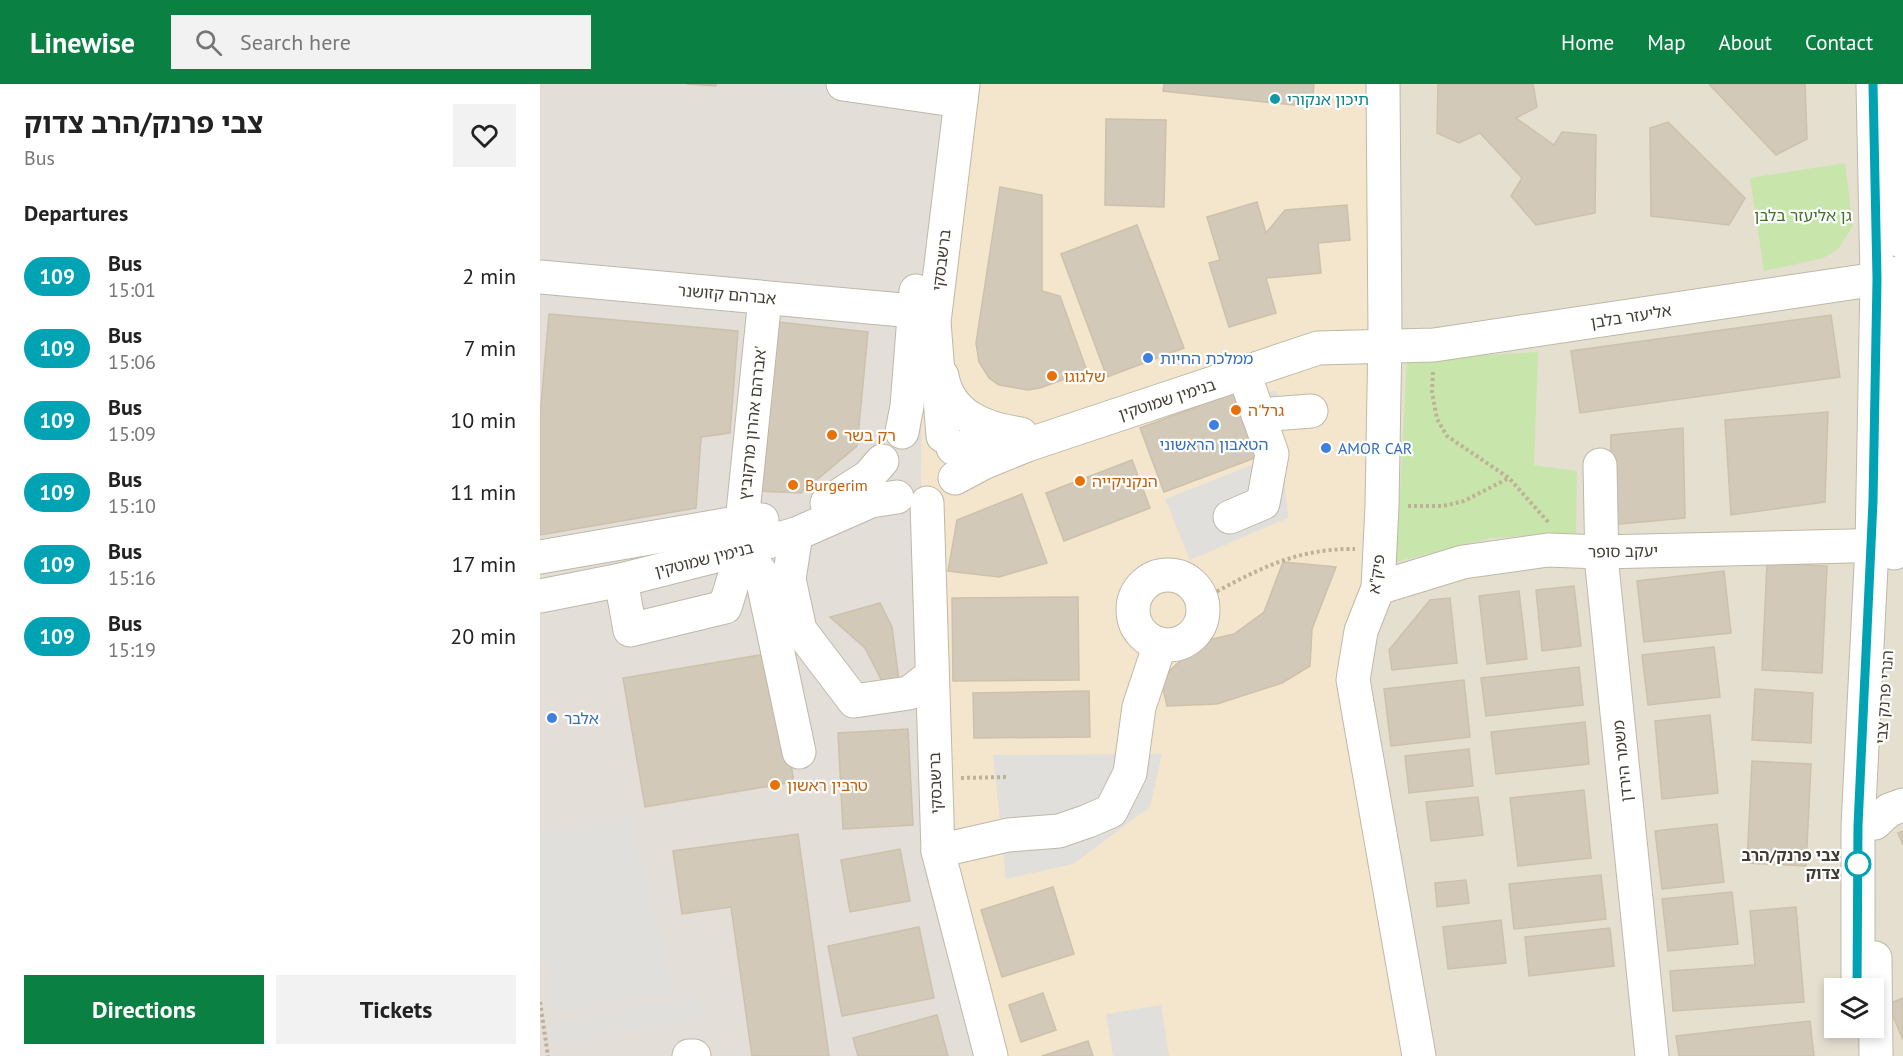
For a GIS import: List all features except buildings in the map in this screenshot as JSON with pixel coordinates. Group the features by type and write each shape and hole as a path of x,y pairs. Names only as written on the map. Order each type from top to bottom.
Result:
{"street":[{"path":"843,84 952,92"},
{"name":"פיק\"א","path":"1383,84 1385,340 1380,549 1378,588 1360,632 1353,680 1419,1056"},
{"name":"הנרי פרנק צבי","path":"1857,978 1858,826 1890,544 1890,268 1873,84"},
{"path":"1896,84 1903,242"},
{"name":"ברשבסקי","path":"902,432 923,316 952,92"},
{"name":"אליעזר בלבן","path":"1385,340 1435,331 1890,268"},
{"name":"אליעזר בלבן","path":"1385,340 1434,345 1890,268"},
{"name":"אברהם קזושנר","path":"540,277 765,298 923,316"},
{"name":"אברהם אהרון מרקוביץ'","path":"621,580 630,630 725,607 742,536 765,298"},
{"name":"הנרי פרנק צבי","path":"1876,1056 1875,823 1903,303"},
{"path":"923,316 944,385 961,413 995,430 1021,434"},
{"name":"ברשבסקי","path":"923,316 950,454"},
{"name":"בנימין שמוטקין","path":"950,454 1021,434 1315,337 1385,340"},
{"name":"בנימין שמוטקין","path":"950,454 982,463 1027,445 1318,348 1385,340"},
{"path":"1230,518 1263,503 1272,454 1244,374"},
{"path":"1258,415 1311,411"},
{"path":"927,428 950,454 944,495 912,500 885,481 882,461 888,444 902,432 927,428"},
{"name":"בנימין שמוטקין","path":"540,596 621,580 742,536 767,520 803,513 832,501 868,477 882,461"},
{"name":"משמר הירדן","path":"1600,465 1601,552 1652,1056"},
{"name":"ברשבסקי","path":"912,500 932,675 938,851 992,1056"},
{"name":"בנימין שמוטקין","path":"540,557 742,536 796,534 871,501 912,500"},
{"path":"796,534 789,579 800,630 854,701 909,693 932,675"},
{"path":"742,536 761,573 799,752"},
{"name":"יעקב סופר","path":"1378,588 1463,562 1548,550 1601,552 1890,544"},
{"path":"1164,575 1187,580 1196,589 1201,600 1203,612 1194,634 1184,641 1173,644 1160,644 1150,640 1142,633 1133,613 1134,602 1144,583 1154,577 1164,575"},
{"path":"938,851 1008,835 1059,831 1111,811 1130,773 1139,707 1160,644"},
{"path":"1875,823 1889,810 1903,805"},
{"path":"1857,1038 1857,1056"},
{"path":"689,1056 694,1056"}],"path":[{"path":"1434,345 1432,392 1437,419 1447,436 1509,477 1551,526 1548,550"},
{"path":"1382,506 1443,506 1464,501 1509,477"},
{"path":"1201,600 1283,558 1334,548 1380,549"},
{"path":"935,778 1008,777"},
{"path":"540,1002 548,1056"}],"shaded area":[{"path":"540,84 945,84 923,312 921,486 957,850 984,1056 540,1056"},
{"path":"739,84 920,84 918,106 738,86"},
{"path":"945,84 1379,84 1378,588 1353,681 1419,1056 984,1056 957,850 921,486 923,312"},
{"path":"1382,84 1903,84 1903,1056 1419,1056 1353,680"},
{"path":"1277,391 1288,518 1190,560 1165,499 1265,460 1242,394"},
{"path":"1162,754 1150,807 1073,864 1006,879 993,755"},
{"path":"628,816 674,993 556,1012 548,966 540,961 540,833"},
{"path":"700,996 704,1018 552,1044 548,1023"},
{"path":"1161,1005 1169,1056 1113,1056 1106,1014"}],"green space":[{"name":"גן אליעזר בלבן","path":"1845,163 1853,226 1838,249 1823,258 1764,271 1750,178"},
{"path":"1538,352 1534,465 1577,471 1576,533 1491,538 1396,562 1407,360"}],"bus line":[{"name":"109","path":"1857,978 1858,826 1872,546 1877,279 1873,84"}],"place":[{"name":"תיכון אנקורי","path":"1275,99"},
{"name":"ממלכת החיות","path":"1148,358"},
{"name":"שלגוגו","path":"1052,376"},
{"name":"גרל'ה","path":"1236,410"},
{"name":"הטאבון הראשוני","path":"1214,425"},
{"name":"רק בשר","path":"832,435"},
{"name":"AMOR CAR","path":"1326,448"},
{"name":"הנקניקייה","path":"1080,481"},
{"name":"Burgerim","path":"793,485"},
{"name":"אלבר","path":"552,718"},
{"name":"טרבין ראשון","path":"775,785"},
{"name":"צבי פרנק/הרב צדוק","path":"1858,864"}]}
